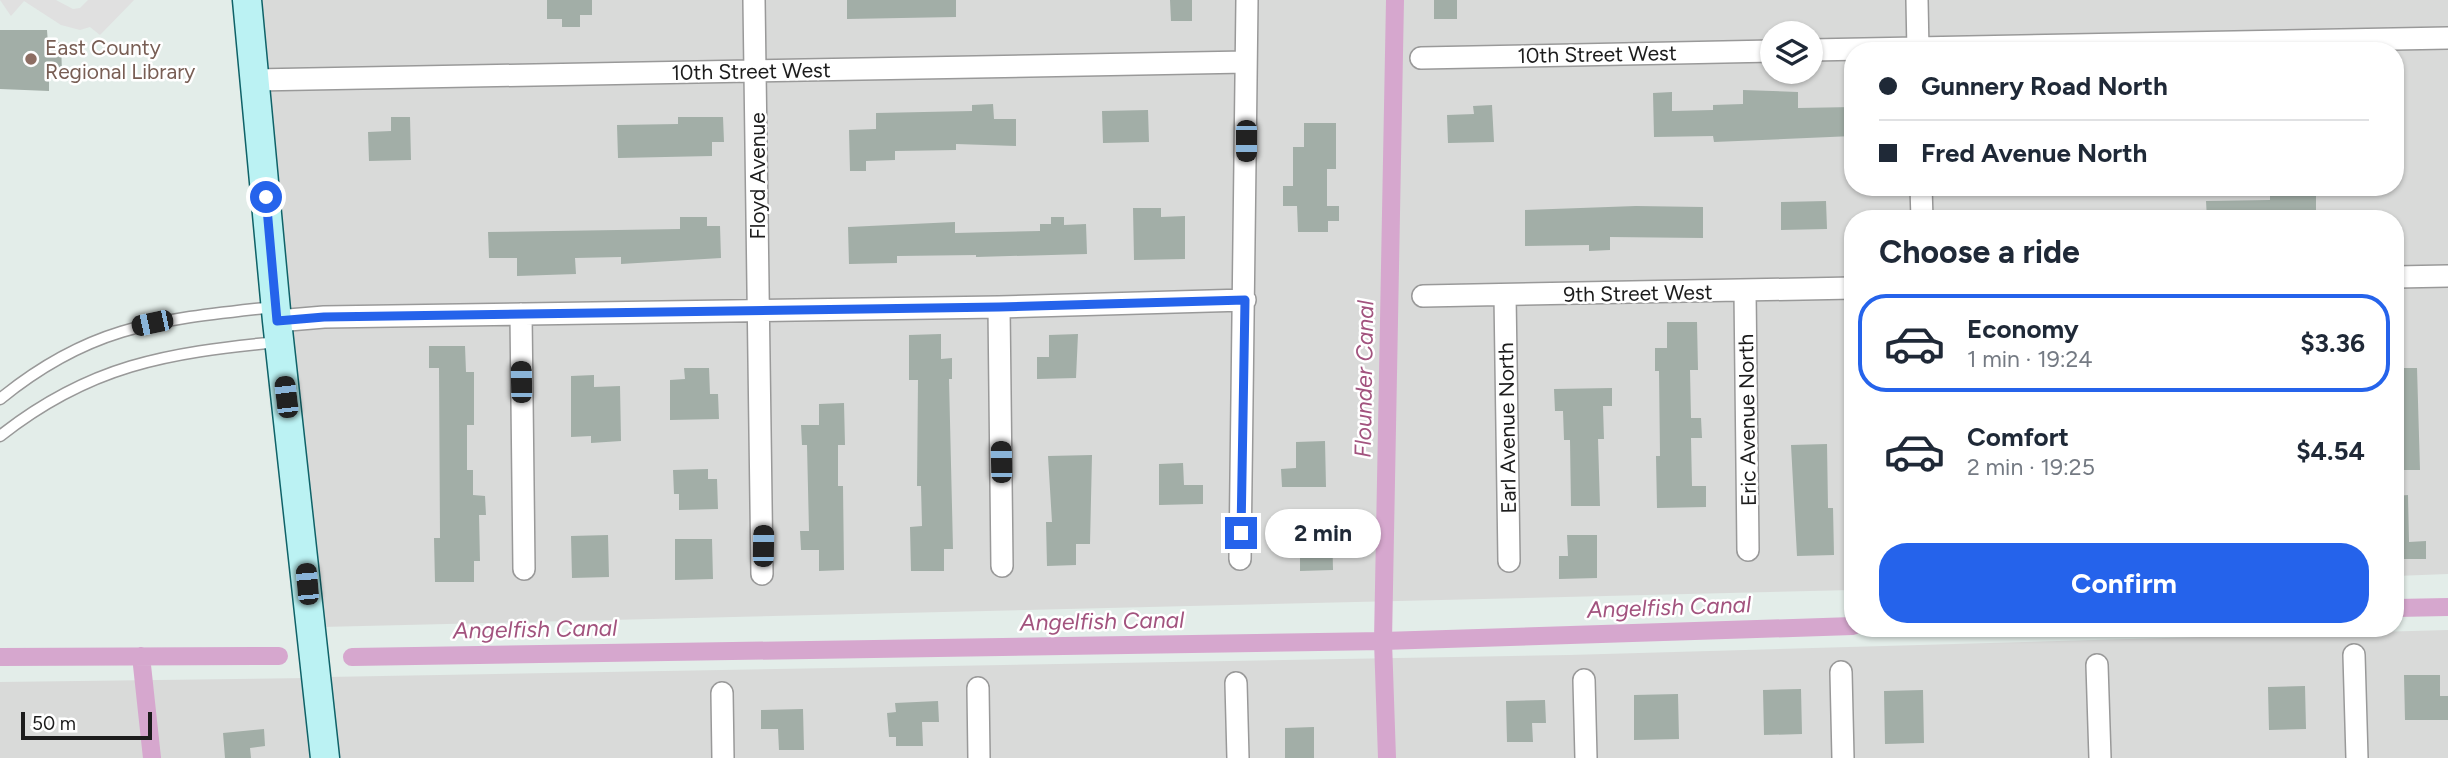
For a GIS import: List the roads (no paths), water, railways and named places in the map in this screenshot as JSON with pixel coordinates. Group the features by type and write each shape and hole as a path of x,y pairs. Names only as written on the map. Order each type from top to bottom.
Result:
{"main road":[{"path":"247,0 278,323 325,758"}],"street":[{"name":"Floyd Avenue","path":"754,0 762,574"},
{"path":"1240,559 1248,0"},
{"path":"1917,0 1918,42"},
{"path":"2271,42 2448,38"},
{"path":"1823,50 1844,50"},
{"name":"10th Street West","path":"1421,58 1760,51"},
{"name":"10th Street West","path":"255,80 1246,62"},
{"path":"2404,277 2448,276"},
{"name":"9th Street West","path":"1423,296 1844,288"},
{"name":"Eric Avenue North","path":"1745,291 1748,550"},
{"name":"Earl Avenue North","path":"1504,295 1509,561"},
{"path":"278,323 324,317 999,307 1245,300"},
{"path":"999,307 1002,566"},
{"path":"521,314 524,569"},
{"path":"2354,655 2357,758"},
{"path":"2097,665 2100,758"},
{"path":"1841,672 1843,758"},
{"path":"1584,680 1586,758"},
{"path":"1236,683 1238,758"},
{"path":"978,688 979,758"},
{"path":"722,693 723,758"}],"lane":[{"path":"0,398 40,367 89,342 131,327 173,318 278,323"},
{"path":"0,436 62,393 103,374 278,323"}],"waterway":[{"name":"Flounder Canal","path":"1387,758 1383,641 1395,0"},
{"name":"Angelfish Canal","path":"2404,608 2448,607"},
{"name":"Angelfish Canal","path":"352,657 1383,641 1844,626"},
{"path":"141,656 152,758"},
{"name":"Angelfish Canal","path":"0,657 279,656"}],"place":[{"name":"East County Regional Library","path":"31,59"}]}
